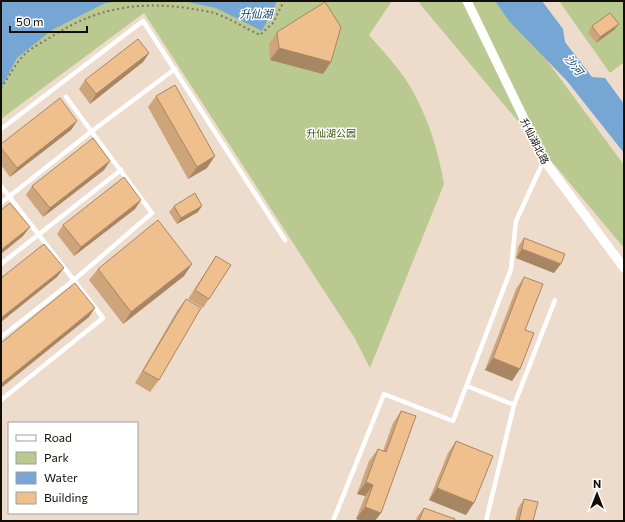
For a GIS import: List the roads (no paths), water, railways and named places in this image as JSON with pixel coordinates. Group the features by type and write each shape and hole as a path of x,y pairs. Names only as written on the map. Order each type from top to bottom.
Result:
{"street":[{"name":"升仙湖北路","path":"467,1 544,160 624,268"}],"lane":[{"path":"1,129 143,21 285,240"},
{"path":"1,203 92,131 175,69"},
{"path":"1,337 74,280 152,213 66,97"},
{"path":"333,521 384,394 453,421 511,269 516,221 544,160"},
{"path":"1,264 121,170"},
{"path":"1,186 103,318 1,400"},
{"path":"486,521 514,404 555,300"},
{"path":"467,386 514,404"}],"water":[{"path":"1,1 124,1 105,3 52,30 17,58 1,88"},
{"name":"升仙湖","path":"183,1 277,1 262,31 216,8"},
{"name":"沙河","path":"495,1 542,1 563,29 565,42 592,77 605,78 624,104 624,153 567,81 509,21"}],"park label":[{"name":"升仙湖公园","path":"331,133"}]}
